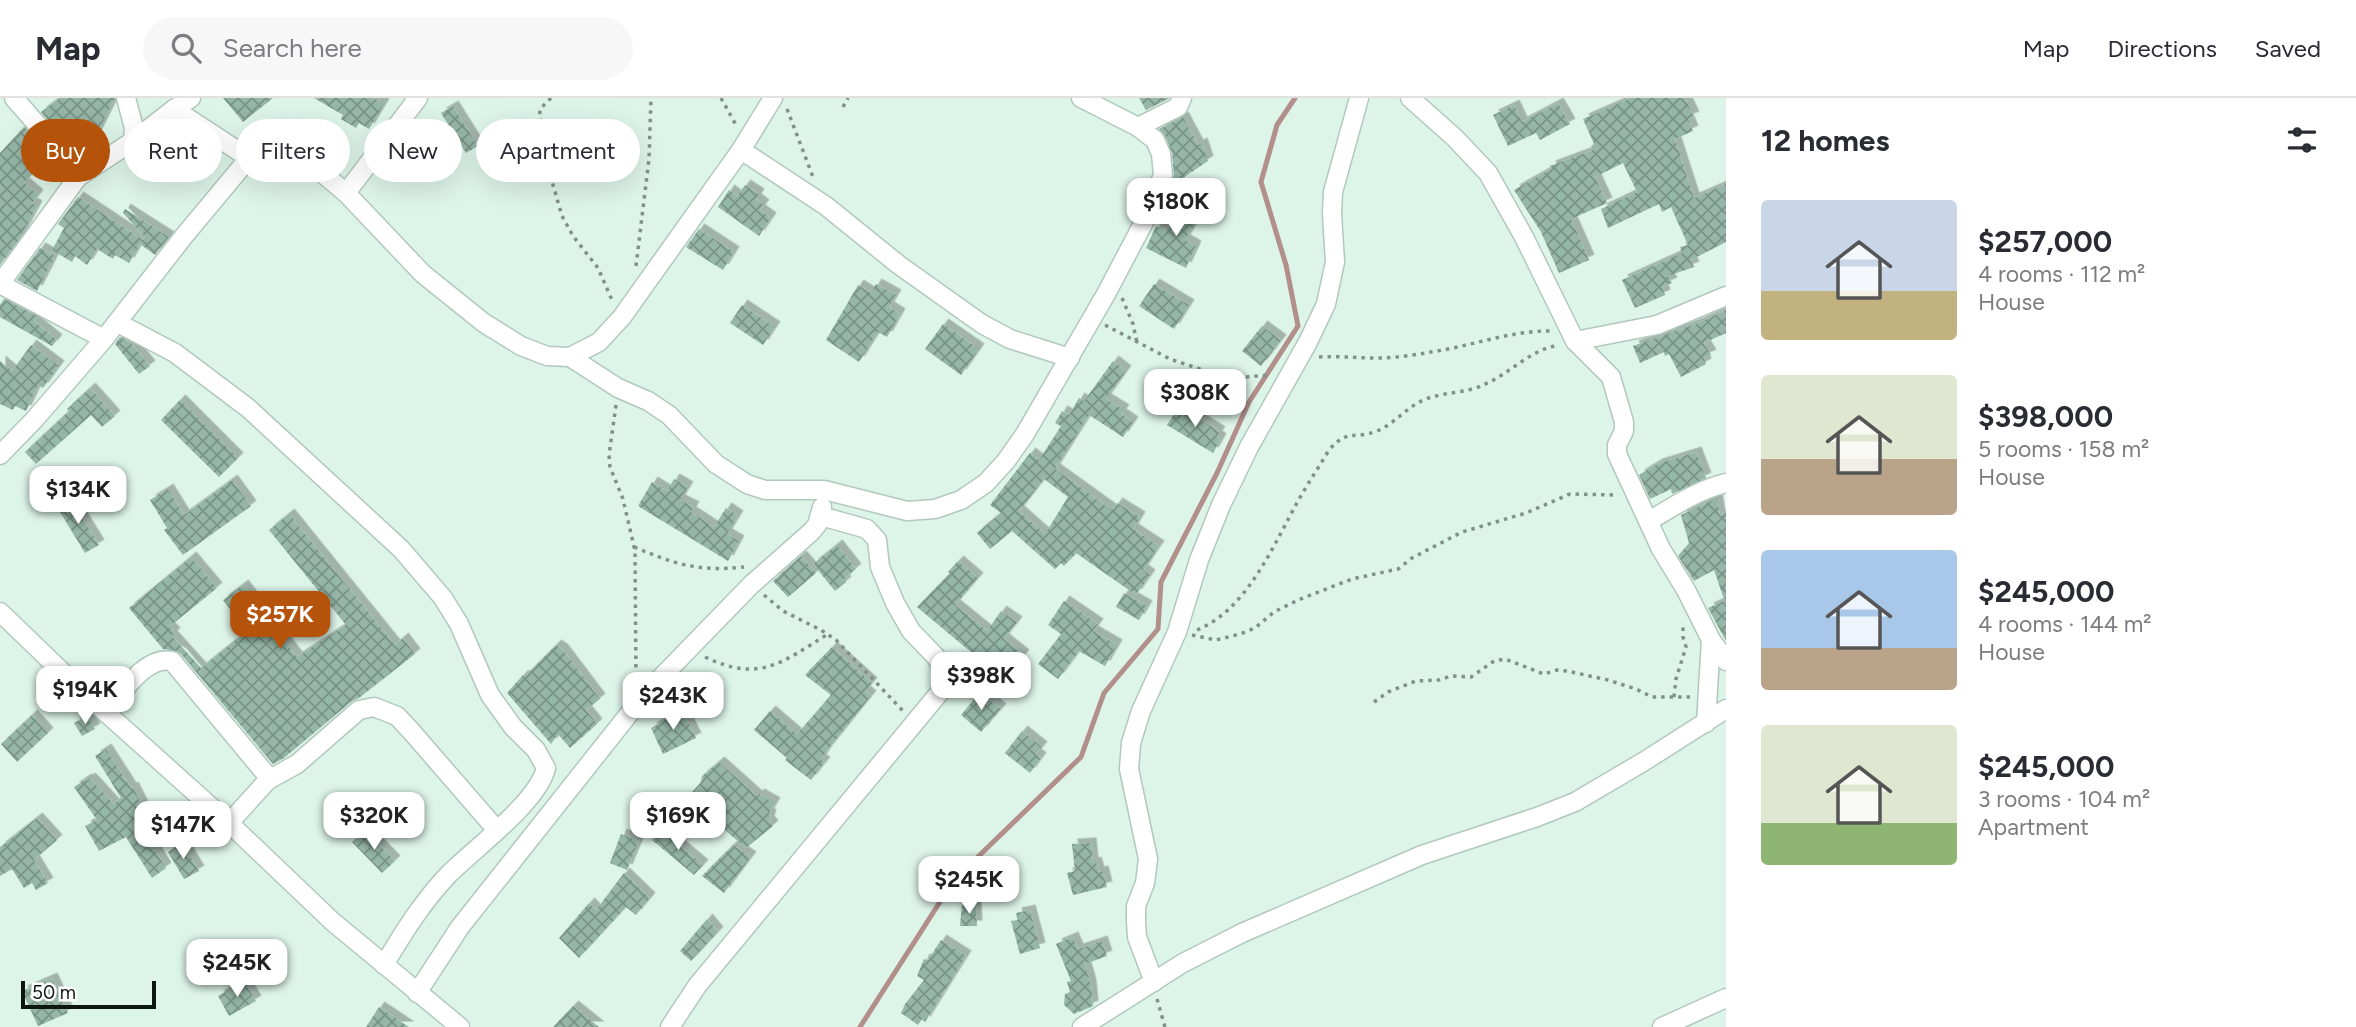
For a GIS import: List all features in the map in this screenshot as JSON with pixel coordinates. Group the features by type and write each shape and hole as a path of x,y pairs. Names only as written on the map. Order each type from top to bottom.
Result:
{"street":[{"path":"14,98 32,119"},
{"path":"126,98 132,119"},
{"path":"161,119 191,98"},
{"path":"346,193 418,98"},
{"path":"570,357 599,342 618,322 744,146 773,98"},
{"path":"333,182 423,274 484,323 522,346 547,356 570,357 618,387 648,401 668,415 716,464 747,484 765,490 824,490 907,511 935,509 961,499 986,483 1006,461 1092,318 1144,220 1163,175 1159,146 1146,132 1081,98"},
{"path":"1138,127 1178,107 1182,98"},
{"path":"1152,983 1136,929 1136,906 1145,883 1148,859 1129,758 1141,711 1167,660 1192,579 1213,524 1249,447 1319,321 1331,285 1335,262 1332,214 1334,192 1359,98"},
{"path":"1410,98 1455,138 1488,173 1524,237 1575,341 1611,377 1624,422 1617,454 1661,549 1726,661"},
{"path":"174,109 236,150"},
{"path":"744,146 899,265 982,324 1010,340 1070,358"},
{"path":"0,455 104,340 236,174"},
{"path":"74,182 0,284 104,340"},
{"path":"1575,341 1657,325 1726,296"},
{"path":"118,323 174,354 248,408 374,521 401,549 443,598 459,624 490,695 513,727 536,750 546,768 544,778 534,792 434,891 404,931 384,965"},
{"path":"1649,521 1714,486 1726,483"},
{"path":"417,993 460,927 635,706 752,584 811,532 821,516 824,490"},
{"path":"670,1027 697,986 940,692 944,679 943,668 936,657 911,631 902,616 880,566 877,540 867,529 821,516"},
{"path":"0,612 333,922 460,1027"},
{"path":"1706,723 1711,639"},
{"path":"105,712 147,666 163,659 172,661 268,780"},
{"path":"229,823 268,780 306,757 359,710 374,707 397,716 496,829"},
{"path":"1082,1027 1211,948 1343,888 1443,847 1575,802 1726,709"},
{"path":"1662,1027 1726,998"}],"path":[{"path":"551,98 541,108 539,116 554,149 549,166 550,177 567,226 602,275 618,322"},
{"path":"636,267 649,159 651,98"},
{"path":"721,98 744,146"},
{"path":"783,98 824,205"},
{"path":"843,107 848,98"},
{"path":"1115,276 1133,324 1137,343"},
{"path":"1092,318 1170,359 1206,371 1220,371 1233,378 1271,375 1285,383"},
{"path":"1299,359 1346,356 1379,358 1415,354 1519,333 1552,330 1575,341"},
{"path":"1177,632 1200,629 1245,591 1329,450 1339,439 1379,431 1424,400 1481,387 1549,346 1575,341"},
{"path":"618,387 608,454 610,467 623,499 634,547 635,706"},
{"path":"1177,632 1216,640 1240,634 1255,628 1274,612 1298,600 1352,579 1398,569 1412,558 1462,532 1526,513 1570,494 1630,496 1635,493"},
{"path":"634,547 698,569 774,565"},
{"path":"752,584 783,611 828,635 877,681 914,724"},
{"path":"1674,698 1676,679 1686,647 1682,637 1683,619"},
{"path":"688,648 719,663 755,670 780,662 828,635"},
{"path":"1374,702 1388,692 1416,681 1439,680 1451,676 1471,677 1494,661 1506,659 1518,666 1532,668 1544,674 1557,670 1567,671 1623,684 1652,697 1706,696"},
{"path":"1152,983 1165,1027"}],"building":[{"path":"60,98 115,98 104,119 47,119 41,112"},
{"path":"223,98 273,98 247,119 240,119"},
{"path":"314,98 374,98 384,104 375,119 364,119 364,126 359,123 356,128 350,124 350,119 341,119 343,115"},
{"path":"1139,98 1170,98 1146,110"},
{"path":"1631,98 1685,98 1694,117 1688,119 1693,131 1675,139 1694,198 1726,184 1726,242 1691,260 1694,267 1668,276 1672,283 1662,287 1665,295 1635,308 1622,280 1682,253 1680,247 1688,245 1671,207 1662,212 1659,204 1608,228 1601,209 1637,192 1623,163 1595,177 1607,203 1571,219 1589,260 1559,273 1541,232 1514,190 1551,169 1550,166 1593,150 1591,146 1594,144 1583,119"},
{"path":"1558,103 1570,124 1540,140 1536,133 1508,146 1493,115 1514,105 1522,122"},
{"path":"453,106 461,119 445,119 441,113"},
{"path":"1183,117 1198,145 1202,143 1208,161 1171,186 1174,175 1172,153 1159,129"},
{"path":"462,120 476,143 476,147 466,153 462,147"},
{"path":"21,130 21,182 25,182 38,195 32,203 37,206 20,238 0,265 0,153"},
{"path":"745,185 759,194 756,199 764,205 760,210 771,218 759,236 718,207 729,190 737,196"},
{"path":"78,197 143,240 145,237 123,213 125,209 169,237 155,255 140,244 129,263 115,255 113,259 97,249 87,265 75,256 72,262 52,250 64,228 58,224"},
{"path":"1182,203 1200,214 1185,240 1196,246 1186,268 1146,248 1156,226 1166,231"},
{"path":"699,229 734,252 723,270 686,247"},
{"path":"40,248 55,256 37,291 17,280"},
{"path":"876,284 896,295 889,307 900,314 887,337 878,332 859,362 826,340 858,285 871,293"},
{"path":"1154,284 1189,305 1174,329 1139,306"},
{"path":"4,299 37,316 34,321 57,340 52,346 0,317 0,305"},
{"path":"742,305 775,327 763,345 730,323"},
{"path":"1726,310 1726,333 1704,343 1711,355 1704,358 1706,364 1681,377 1669,354 1665,356 1664,352 1640,363 1633,346"},
{"path":"943,324 979,349 961,375 925,349"},
{"path":"1262,326 1281,340 1261,366 1242,351"},
{"path":"120,337 130,342 150,366 139,374 115,344"},
{"path":"31,345 59,366 43,388 38,385 26,411 15,406 13,410 0,404 0,361 12,371"},
{"path":"1113,361 1126,371 1106,399 1124,410 1121,414 1133,422 1123,437 1089,415 1055,469 1112,510 1117,503 1140,517 1133,529 1159,546 1143,570 1150,575 1136,595 1076,553 1064,566 1061,563 1055,569 1012,531 990,549 977,533 1001,513 990,505 1030,453 1039,460 1061,426 1055,423 1062,411 1069,415 1079,398 1084,401","holes":["1044,479 1068,497 1045,534 1019,511"]},
{"path":"90,388 115,416 102,427 91,415 36,464 25,452"},
{"path":"180,400 238,458 219,477 161,420"},
{"path":"1179,406 1220,432 1217,436 1221,439 1213,453 1167,425"},
{"path":"1696,452 1706,478 1672,494 1671,489 1650,499 1639,475 1657,464"},
{"path":"674,479 688,487 680,500 694,507 691,512 714,527 726,508 738,516 727,534 739,541 728,561 638,506 652,482 667,491"},
{"path":"232,480 251,506 183,555 164,530 167,528 150,500 168,489 184,515"},
{"path":"70,498 99,545 85,553 57,507"},
{"path":"1717,498 1720,516 1726,511 1726,599 1714,570 1694,581 1678,556 1689,543 1681,515"},
{"path":"289,514 395,645 403,638 415,654 273,764 181,654 163,649 129,608 191,557 217,588 169,627 175,633 172,636 201,668 247,631 223,600 243,585 297,657 346,625 269,530"},
{"path":"837,545 856,569 835,591 813,564"},
{"path":"801,556 816,573 788,597 773,581"},
{"path":"958,561 978,578 955,605 987,631 1001,611 1017,622 1004,639 1024,655 1010,672 1002,665 996,673 917,607"},
{"path":"1124,593 1147,606 1139,620 1116,607"},
{"path":"1726,600 1726,641 1708,608"},
{"path":"1064,601 1098,624 1093,631 1117,645 1105,666 1079,651 1058,679 1038,664 1061,634 1048,625"},
{"path":"556,645 563,650 600,699 586,710 597,724 570,748 558,734 551,744 507,693"},
{"path":"832,647 872,683 865,691 871,696 826,752 821,760 825,762 811,780 785,760 787,758 754,730 770,711 797,734 831,695 805,675"},
{"path":"980,692 1001,709 981,732 961,715"},
{"path":"682,710 696,738 663,754 651,728"},
{"path":"32,715 48,733 17,762 1,744"},
{"path":"87,716 95,729 82,736 74,723"},
{"path":"1022,731 1042,747 1036,754 1041,758 1030,773 1005,753"},
{"path":"106,749 131,788 133,787 150,821 140,826 166,868 152,878 126,837 99,851 85,826 97,820 74,787 90,778 114,804 121,798 95,756"},
{"path":"719,762 757,796 759,794 775,803 769,813 769,821 773,826 746,848 687,798 701,782 702,776"},
{"path":"37,818 57,840 34,860 48,883 36,890 32,883 24,888 12,869 0,876 0,847"},
{"path":"365,830 395,861 382,873 352,842"},
{"path":"661,830 703,865 694,875 652,840"},
{"path":"621,834 639,841 627,870 610,863"},
{"path":"182,843 199,871 184,879 168,852"},
{"path":"1091,843 1093,863 1096,862 1099,872 1103,871 1107,887 1073,895 1067,873 1075,871 1072,844"},
{"path":"733,845 751,857 724,893 702,876"},
{"path":"624,873 650,898 636,915 626,907 579,958 559,938 589,903 596,910"},
{"path":"962,905 976,907 977,926 960,926"},
{"path":"1030,910 1040,948 1020,954 1011,921 1018,920 1016,913"},
{"path":"707,919 718,932 691,961 680,951"},
{"path":"1073,937 1078,949 1102,941 1107,956 1085,964 1093,1006 1074,1014 1064,1005 1065,994 1070,992 1067,982 1071,981 1056,944"},
{"path":"941,940 966,956 925,1022 922,1019 918,1025 901,1013 924,980 917,976 924,959 928,960"},
{"path":"52,978 68,1013 38,1026 22,991"},
{"path":"244,981 256,1001 229,1016 218,996"},
{"path":"573,1006 599,1027 553,1027"},
{"path":"379,1007 409,1027 366,1027"}],"waterway":[{"path":"860,1027 954,880 1081,757 1104,693 1158,629 1161,582 1217,473 1249,402 1298,326 1286,265 1261,182 1277,125 1295,98"}]}
